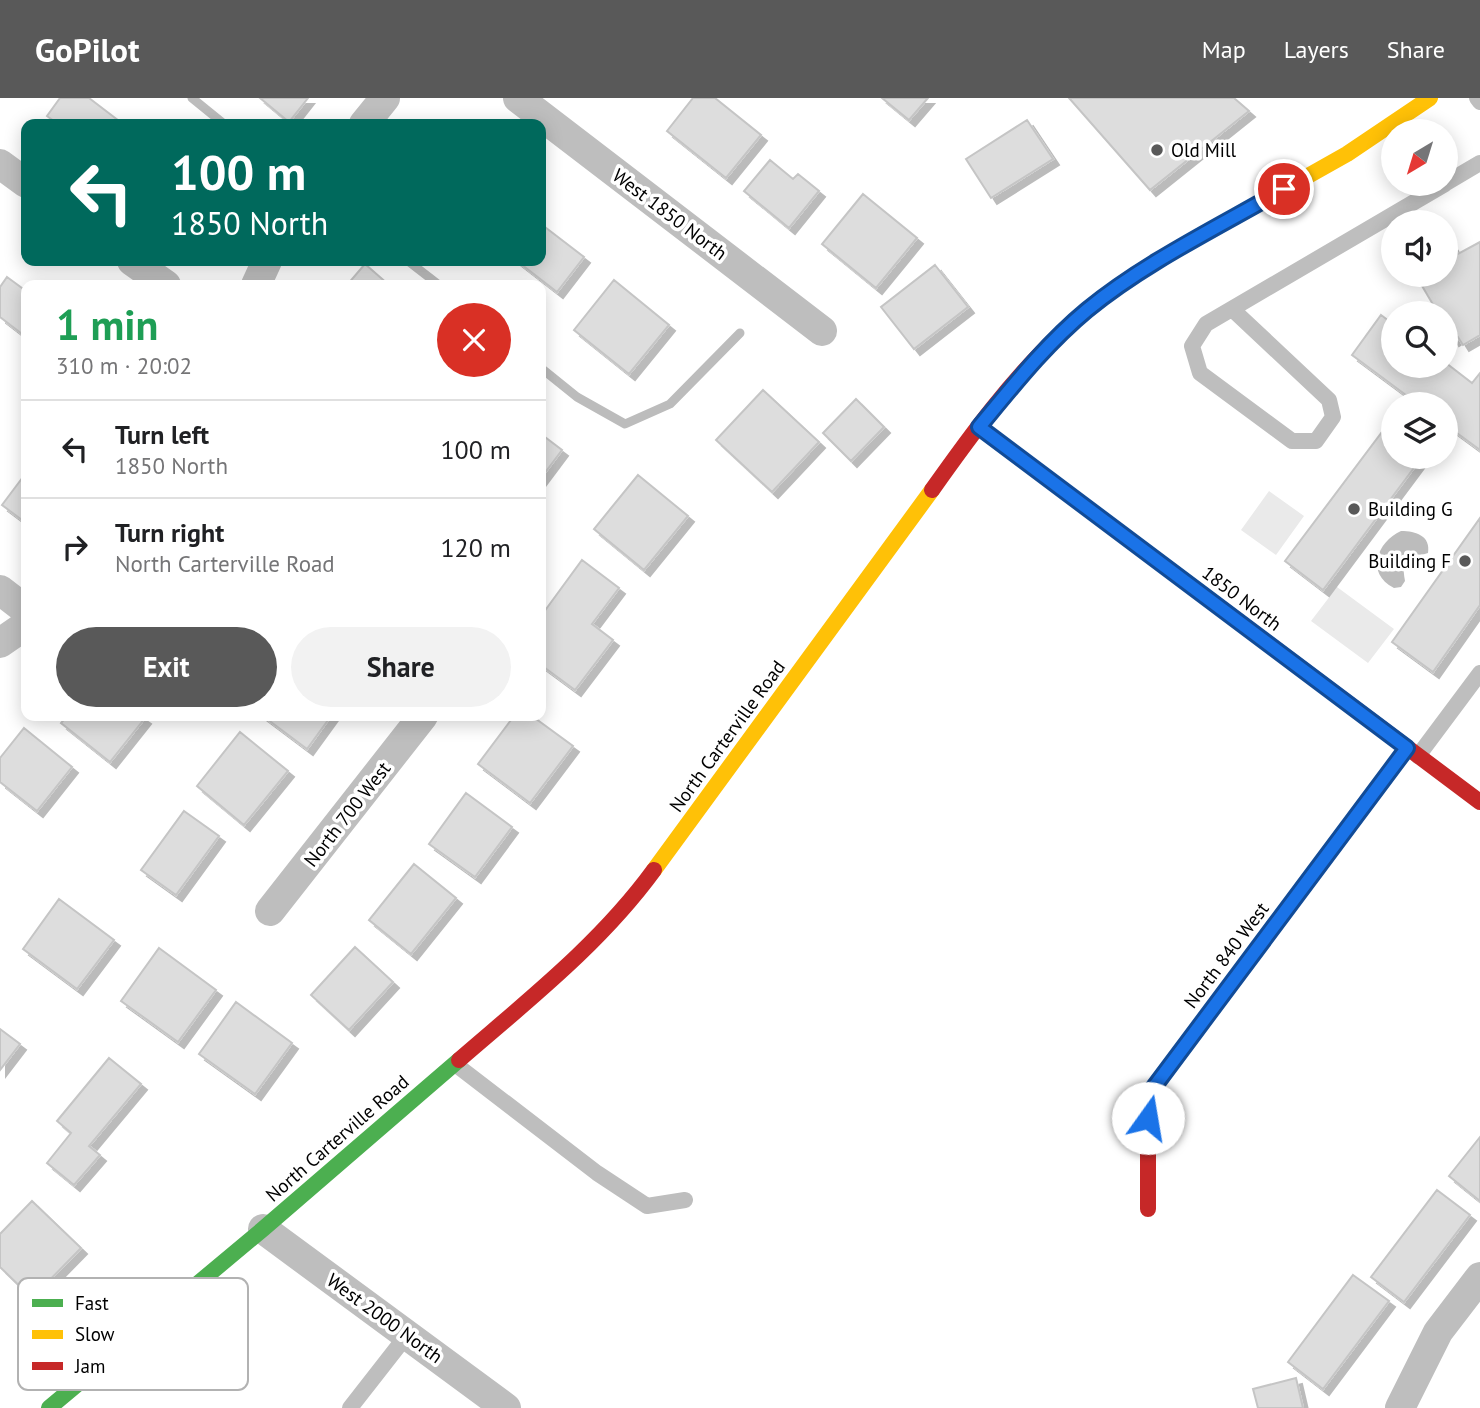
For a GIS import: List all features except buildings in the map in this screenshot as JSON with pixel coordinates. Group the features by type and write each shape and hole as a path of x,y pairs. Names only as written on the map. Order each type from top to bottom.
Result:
{"street":[{"path":"368,119 385,98"},
{"name":"West 1850 North","path":"518,98 545,119"},
{"name":"North Carterville Road","path":"204,1278 455,1064 605,929 648,879 979,427 1044,348 1089,308 1148,268 1351,150 1430,98"},
{"name":"West 1850 North","path":"546,119 822,331"},
{"path":"0,164 21,179"},
{"path":"139,266 159,280"},
{"name":"1850 North","path":"979,427 1480,802"},
{"path":"0,590 21,606"},
{"path":"0,643 21,628"},
{"name":"North 700 West","path":"270,911 419,721"},
{"name":"North 840 West","path":"1148,1209 1148,1095 1413,752"},
{"name":"West 2000 North","path":"263,1229 506,1408"},
{"path":"1400,1408 1438,1332 1480,1277"},
{"name":"North Carterville Road","path":"49,1408 71,1390"}],"lane":[{"path":"1458,176 1480,163"},
{"path":"1232,309 1329,400 1333,417 1316,441 1292,441 1200,373 1192,346 1206,324 1423,196"},
{"path":"1413,752 1480,673"},
{"path":"455,1064 597,1173 647,1206 685,1200"},
{"path":"350,1408 407,1335"}],"shaded area":[{"path":"1269,491 1304,516 1276,555 1241,530"},
{"path":"1401,531 1412,532 1425,539 1428,553 1406,559 1405,581 1401,587 1394,588 1385,582 1377,566 1386,542"},
{"path":"1337,587 1394,629 1368,663 1311,621"}],"waterway":[{"path":"192,98 218,119"},
{"path":"414,266 433,280"},
{"path":"546,372 577,397 625,424 670,404 740,333"}],"traffic: fast":[{"path":"979,427 1217,605"},
{"path":"204,1278 459,1060"},
{"path":"49,1408 71,1390"}],"traffic: slow":[{"path":"1253,207 1347,154 1430,98"},
{"path":"654,870 932,490"}],"traffic: jam":[{"path":"932,490 1008,389 1082,314 1128,279 1253,207"},
{"path":"1217,605 1480,802"},
{"path":"1148,1209 1148,1095 1407,748"},
{"path":"459,1060 586,947 633,897 654,870"}],"place":[{"name":"Old Mill","path":"1157,150"},
{"name":"Building G","path":"1354,509"},
{"name":"Building F","path":"1465,561"}],"route":[{"path":"1148,1118 1148,1095 1407,748 979,427 1044,348 1089,308 1148,268 1284,189"}]}
